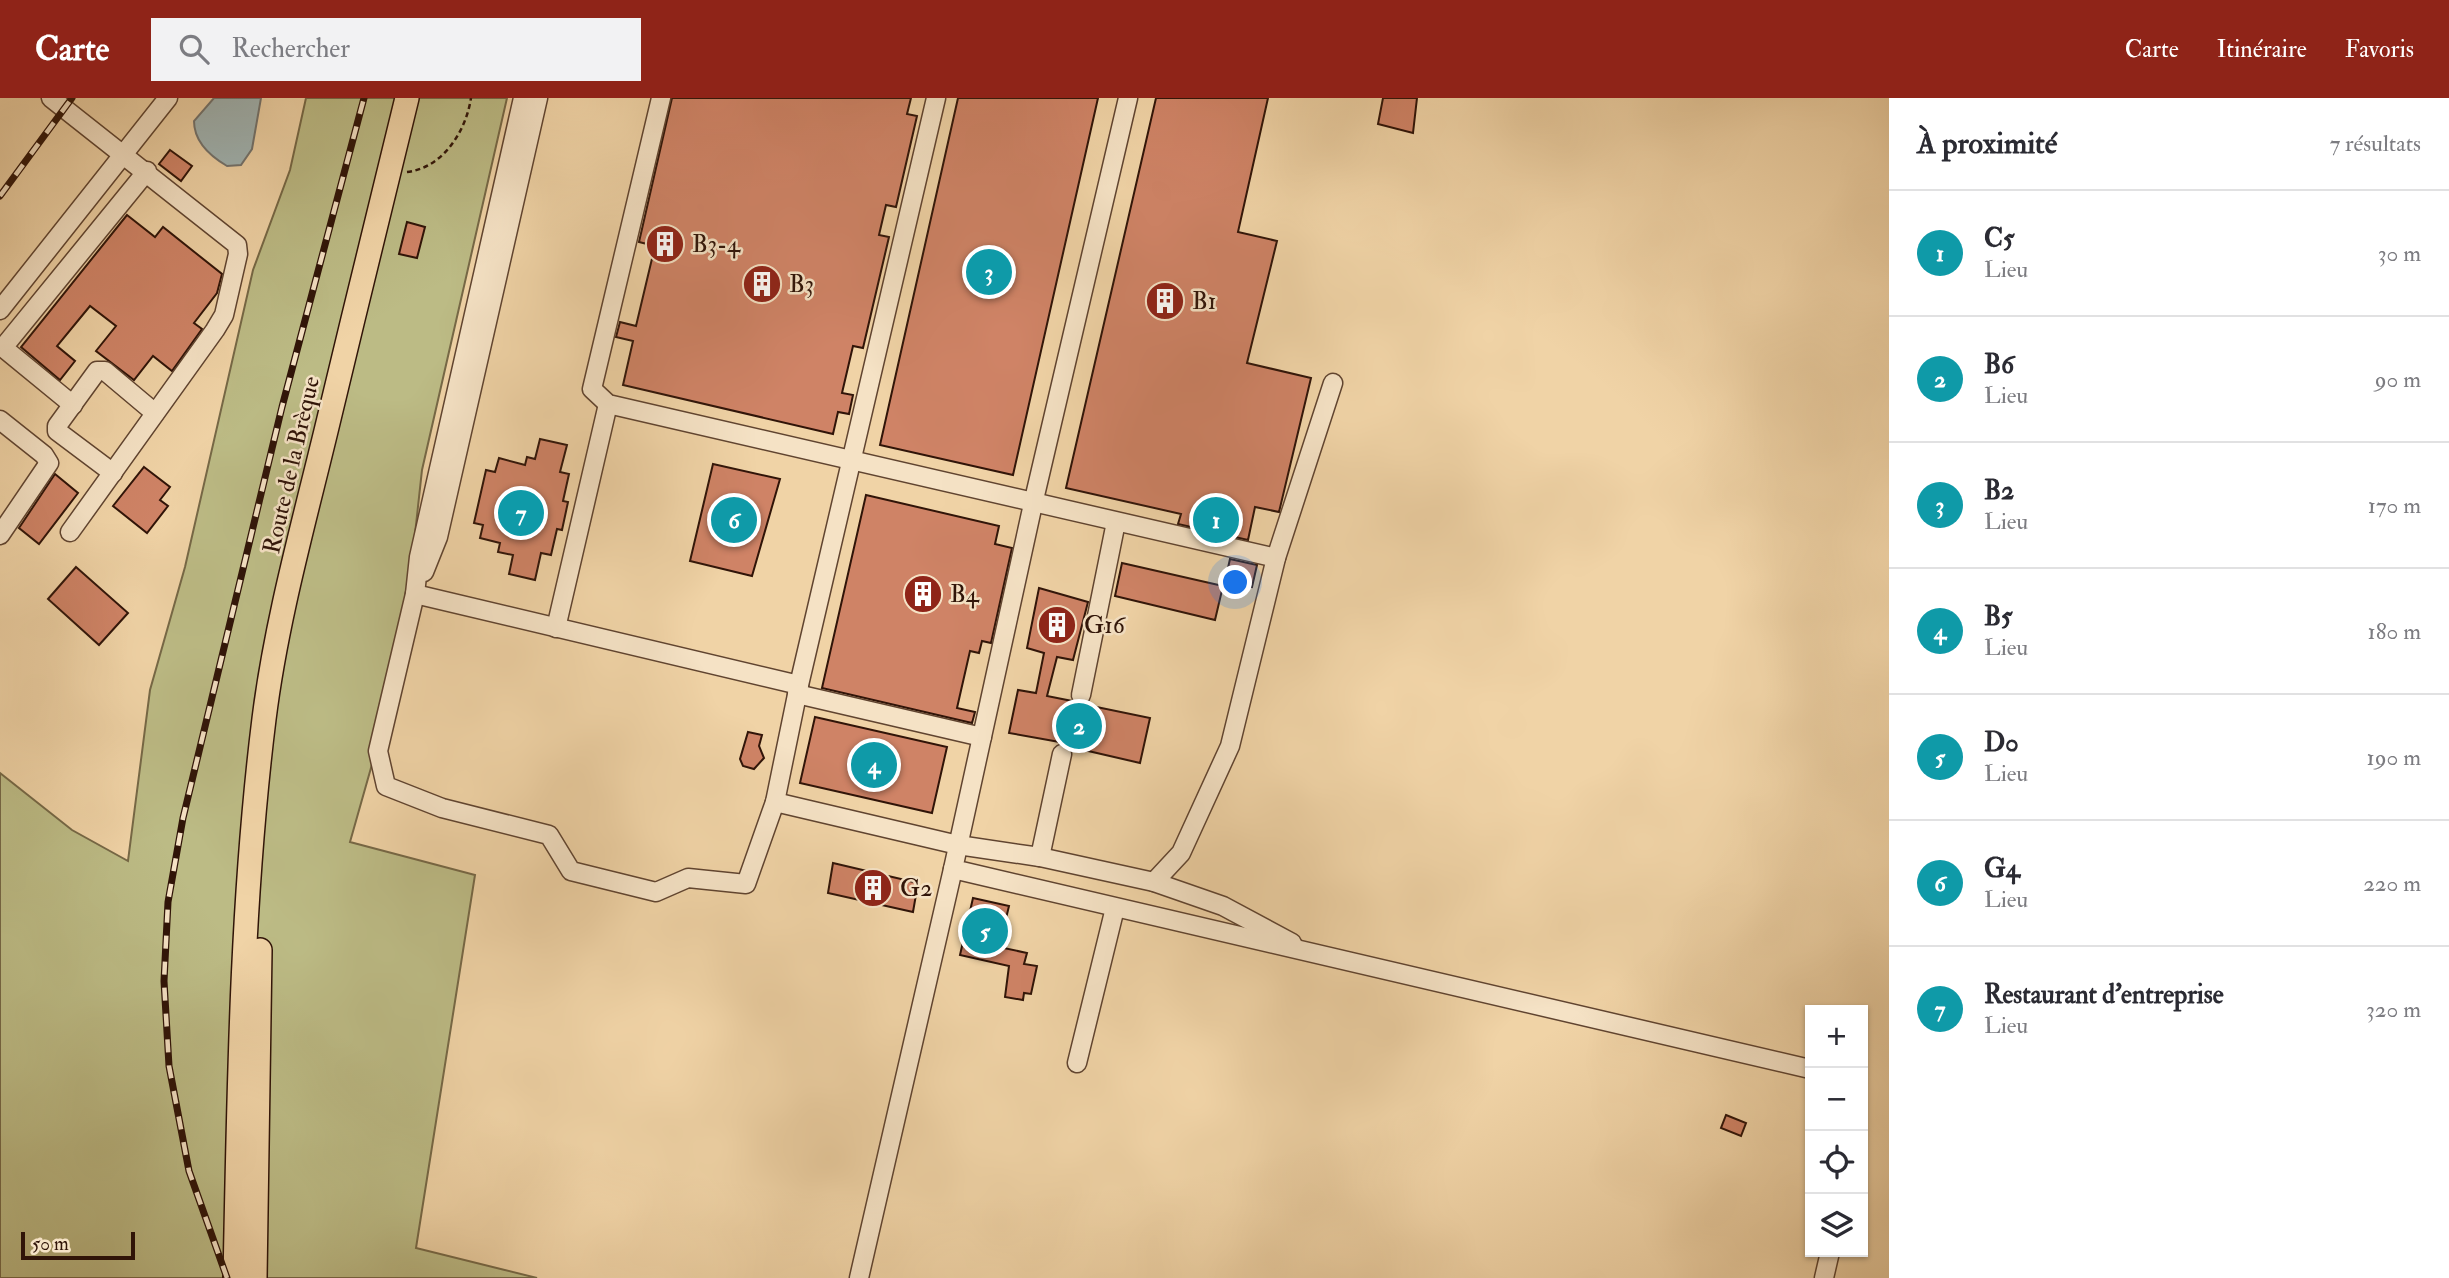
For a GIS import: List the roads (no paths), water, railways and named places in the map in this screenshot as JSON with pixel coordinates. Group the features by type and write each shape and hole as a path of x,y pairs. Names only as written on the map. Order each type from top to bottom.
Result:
{"main road":[{"name":"Route de la Brèque","path":"235,1278 242,1026 251,848 271,671 407,98"},
{"path":"255,1278 264,720"}],"street":[{"path":"51,98 123,152 237,245 238,254 224,315 70,532"},
{"path":"0,310 167,98"},
{"path":"523,98 378,751 386,786 442,808 549,835 571,871 656,892 688,878 746,884 775,802 798,689 936,98"},
{"path":"415,594 438,537 538,98"},
{"path":"662,98 592,388 608,404 1276,558"},
{"path":"859,1278 1033,504 1128,98"},
{"path":"73,405 6,350 6,344 147,171"},
{"path":"113,473 57,431 73,405 97,371 105,371 155,413"},
{"path":"1154,882 1181,853 1230,746 1276,558 1333,383"},
{"path":"556,628 608,404"},
{"path":"0,421 44,455 49,463 0,535"},
{"path":"1081,695 1116,523"},
{"path":"415,594 982,737"},
{"path":"1040,857 1062,754"},
{"path":"775,802 958,845 1040,857 1154,882 1223,906 1314,955"},
{"path":"953,869 1806,1068"},
{"path":"1077,1063 1115,908"},
{"path":"1824,1278 1829,1257"}],"railway":[{"path":"0,196 72,98"},
{"path":"227,1278 189,1171 169,1066 164,981 168,902 183,818 282,407 364,98"}],"place":[{"name":"B3-4","path":"665,244"},
{"name":"B2","path":"989,272"},
{"name":"B3","path":"762,284"},
{"name":"B1","path":"1165,301"},
{"name":"Restaurant d'entreprise","path":"521,513"},
{"name":"G4","path":"734,520"},
{"name":"C5","path":"1216,520"},
{"name":"B4","path":"923,594"},
{"name":"G16","path":"1057,625"},
{"name":"B6","path":"1079,726"},
{"name":"B5","path":"874,765"},
{"name":"G2","path":"873,888"},
{"name":"D0","path":"985,931"}]}
